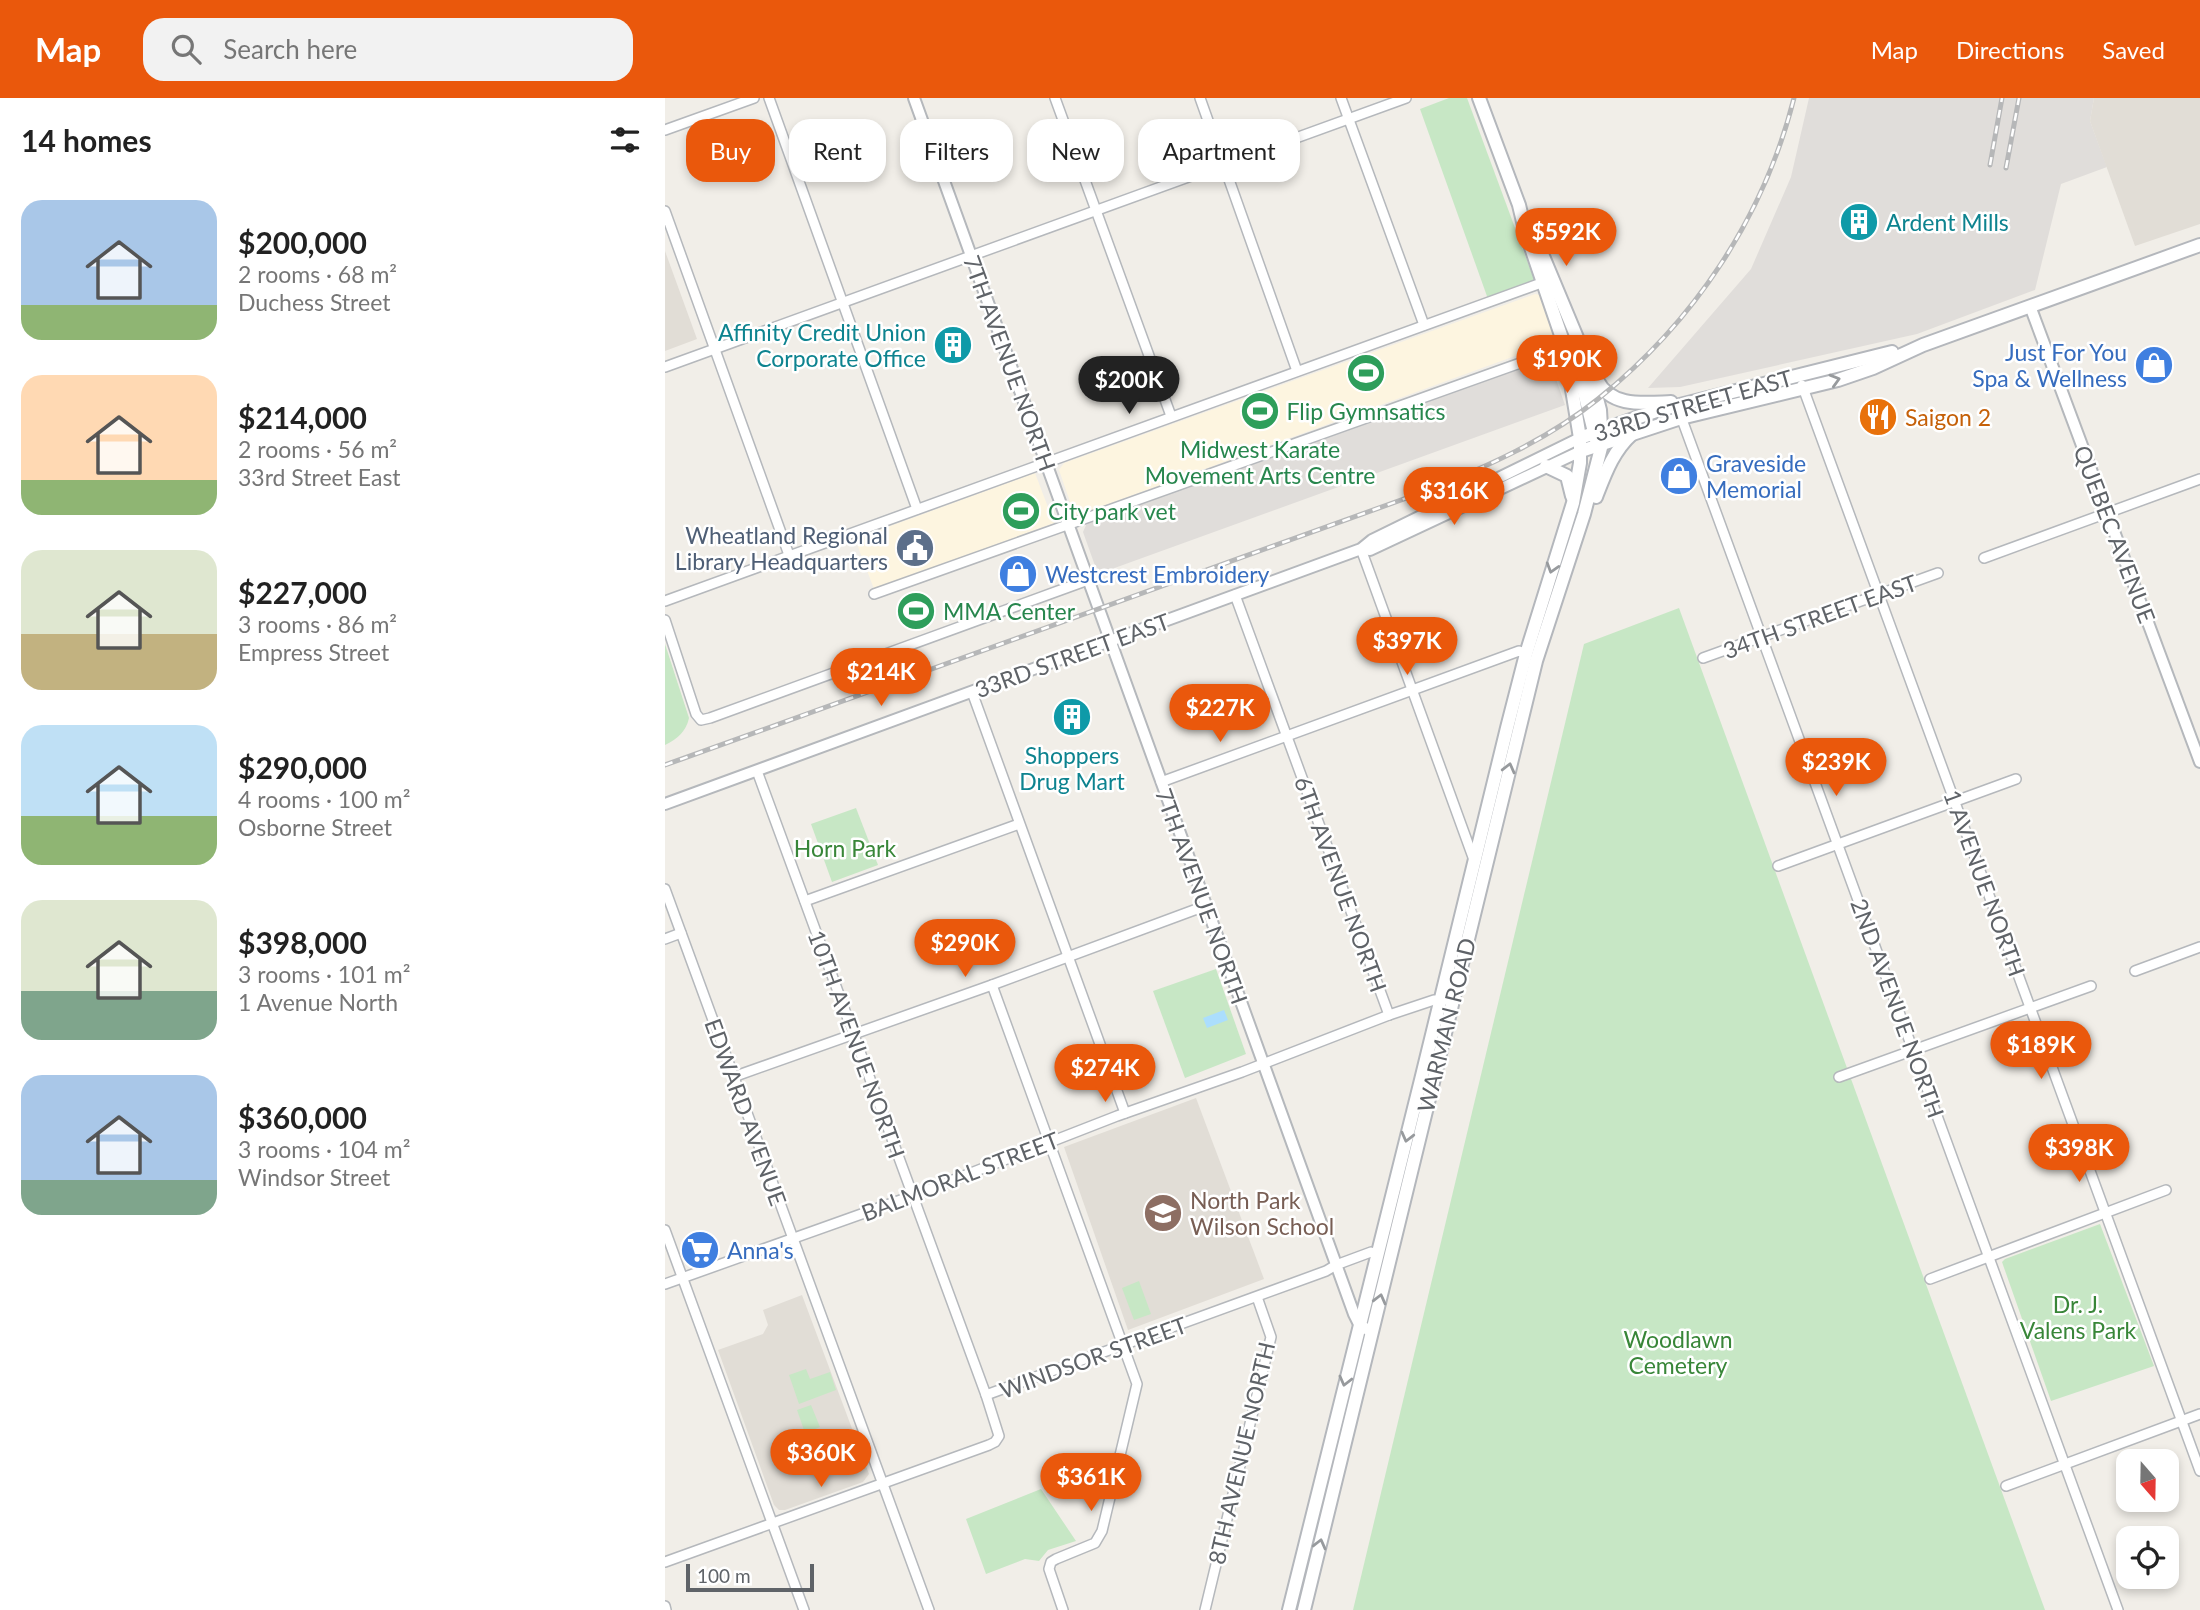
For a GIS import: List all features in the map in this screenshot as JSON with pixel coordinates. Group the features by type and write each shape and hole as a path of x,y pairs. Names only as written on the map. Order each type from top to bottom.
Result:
{"main road":[{"path":"1479,98 1519,205 1565,347 1591,439"},
{"path":"1519,205 1598,383 1605,393 1614,398 1645,403 1696,401"},
{"name":"33RD STREET EAST","path":"1591,439 1680,412 1803,389 1873,368 1923,345 2200,245"},
{"name":"33RD STREET EAST","path":"1591,439 1635,432 1680,412 1696,401 1923,345"},
{"path":"1582,346 1598,399 1591,439"},
{"path":"1579,528 1615,455 1622,443 1635,432"},
{"name":"WARMAN ROAD","path":"1304,1610 1447,1000 1475,861 1526,654 1591,439"},
{"name":"WARMAN ROAD","path":"1289,1610 1359,1324 1536,661 1579,528 1591,439"},
{"path":"1546,466 1567,477 1573,503"}],"street":[{"path":"665,130 754,98"},
{"path":"769,98 918,509"},
{"name":"7TH AVENUE NORTH","path":"914,98 1205,906 1359,1324"},
{"path":"1055,98 1171,416"},
{"path":"1200,98 1208,119"},
{"path":"1341,98 1424,326"},
{"path":"1300,136 1406,98"},
{"path":"665,367 1174,182"},
{"path":"1230,182 1297,371"},
{"path":"665,211 789,555"},
{"path":"665,601 1544,282"},
{"name":"QUEBEC AVENUE","path":"2030,306 2200,762"},
{"path":"874,594 1565,347"},
{"name":"1 AVENUE NORTH","path":"1798,375 2200,1471"},
{"name":"2ND AVENUE NORTH","path":"1680,412 2118,1610"},
{"name":"33RD STREET EAST","path":"1361,549 1370,550 1546,466 1591,439"},
{"name":"33RD STREET EAST","path":"665,804 1361,549 1373,540 1591,439"},
{"path":"1984,558 2200,479"},
{"path":"1361,549 1475,861"},
{"name":"34TH STREET EAST","path":"1703,658 1938,573"},
{"path":"665,620 701,720 1088,580"},
{"name":"6TH AVENUE NORTH","path":"1235,595 1389,1015"},
{"path":"1161,782 1519,651 1526,654"},
{"path":"972,692 1125,1113"},
{"name":"10TH AVENUE NORTH","path":"757,771 986,1395"},
{"path":"1778,866 2016,779"},
{"path":"805,901 1019,824"},
{"name":"EDWARD AVENUE","path":"665,889 929,1610"},
{"path":"733,1077 1205,906"},
{"path":"665,939 681,933"},
{"path":"2134,971 2200,947"},
{"path":"992,985 1137,1384 1103,1531 1095,1543 1051,1562 1049,1569 1063,1610"},
{"path":"1839,1077 2091,986"},
{"name":"BALMORAL STREET","path":"665,1284 912,1196 1389,1015 1447,1000"},
{"path":"1930,1279 2166,1190"},
{"path":"665,1230 804,1610"},
{"name":"WINDSOR STREET","path":"665,1562 995,1442 999,1436 986,1395 1257,1297 1371,1252 1377,1255"},
{"name":"8TH AVENUE NORTH","path":"1205,1610 1272,1337 1257,1297"},
{"path":"1359,1324 1371,1332"},
{"path":"2006,1486 2200,1414"}],"shaded area":[{"path":"1809,98 2094,98 2090,121 2107,167 2061,184 2035,290 1917,334 1680,387 1648,388 1751,269 1791,177"},
{"path":"2094,98 2200,98 2200,224 2135,246 2090,121"},
{"path":"665,251 697,339 665,351"},
{"path":"1535,294 1545,300 1556,338 1551,343 1075,516 1059,470 1064,463"},
{"path":"1548,356 1565,405 1098,574 1083,532 1087,523"},
{"path":"1035,473 1054,523 874,589 855,539"},
{"name":"North Park Wilson School","path":"1196,1098 1264,1279 1128,1330 1064,1147"},
{"path":"802,1295 869,1474 863,1482 779,1510 774,1505 718,1350 763,1334 768,1325 763,1310"}],"green space":[{"path":"1449,98 1467,98 1535,282 1488,299 1420,109"},
{"name":"Woodlawn Cemetery","path":"1679,608 2045,1610 1353,1610 1584,644"},
{"path":"665,644 689,718 680,734 665,745"},
{"name":"Horn Park","path":"856,808 878,865 832,882 811,824"},
{"path":"1216,969 1246,1054 1185,1078 1153,991"},
{"name":"Dr. J. Valens Park","path":"2100,1224 2154,1366 2051,1401 2002,1262"},
{"path":"1139,1281 1151,1314 1134,1320 1122,1288"},
{"path":"806,1369 810,1379 830,1372 836,1390 799,1404 789,1375"},
{"path":"811,1405 820,1427 805,1433 797,1410"},
{"path":"1041,1489 1076,1541 1048,1550 1039,1561 1025,1559 986,1574 966,1519"}],"water":[{"path":"1224,1010 1228,1020 1207,1028 1203,1018"}],"railway":[{"path":"665,765 1426,491 1537,440 1578,414 1633,369 1694,301 1721,264 1744,225 1781,142 1794,98"},
{"path":"1990,165 2002,98"},
{"path":"2006,168 2019,98"}],"place":[{"name":"Ardent Mills","path":"1859,222"},
{"name":"Affinity Credit Union Corporate Office","path":"953,345"},
{"name":"Just For You Spa & Wellness","path":"2154,365"},
{"name":"Flip Gymnsatics","path":"1366,373"},
{"name":"Midwest Karate Movement Arts Centre","path":"1260,411"},
{"name":"Saigon 2","path":"1878,417"},
{"name":"Graveside Memorial","path":"1679,476"},
{"name":"City park vet","path":"1021,511"},
{"name":"Wheatland Regional Library Headquarters","path":"915,548"},
{"name":"Westcrest Embroidery","path":"1018,574"},
{"name":"MMA Center","path":"916,611"},
{"name":"Shoppers Drug Mart","path":"1072,717"},
{"name":"North Park Wilson School","path":"1163,1213"},
{"name":"Anna's","path":"700,1250"}]}
